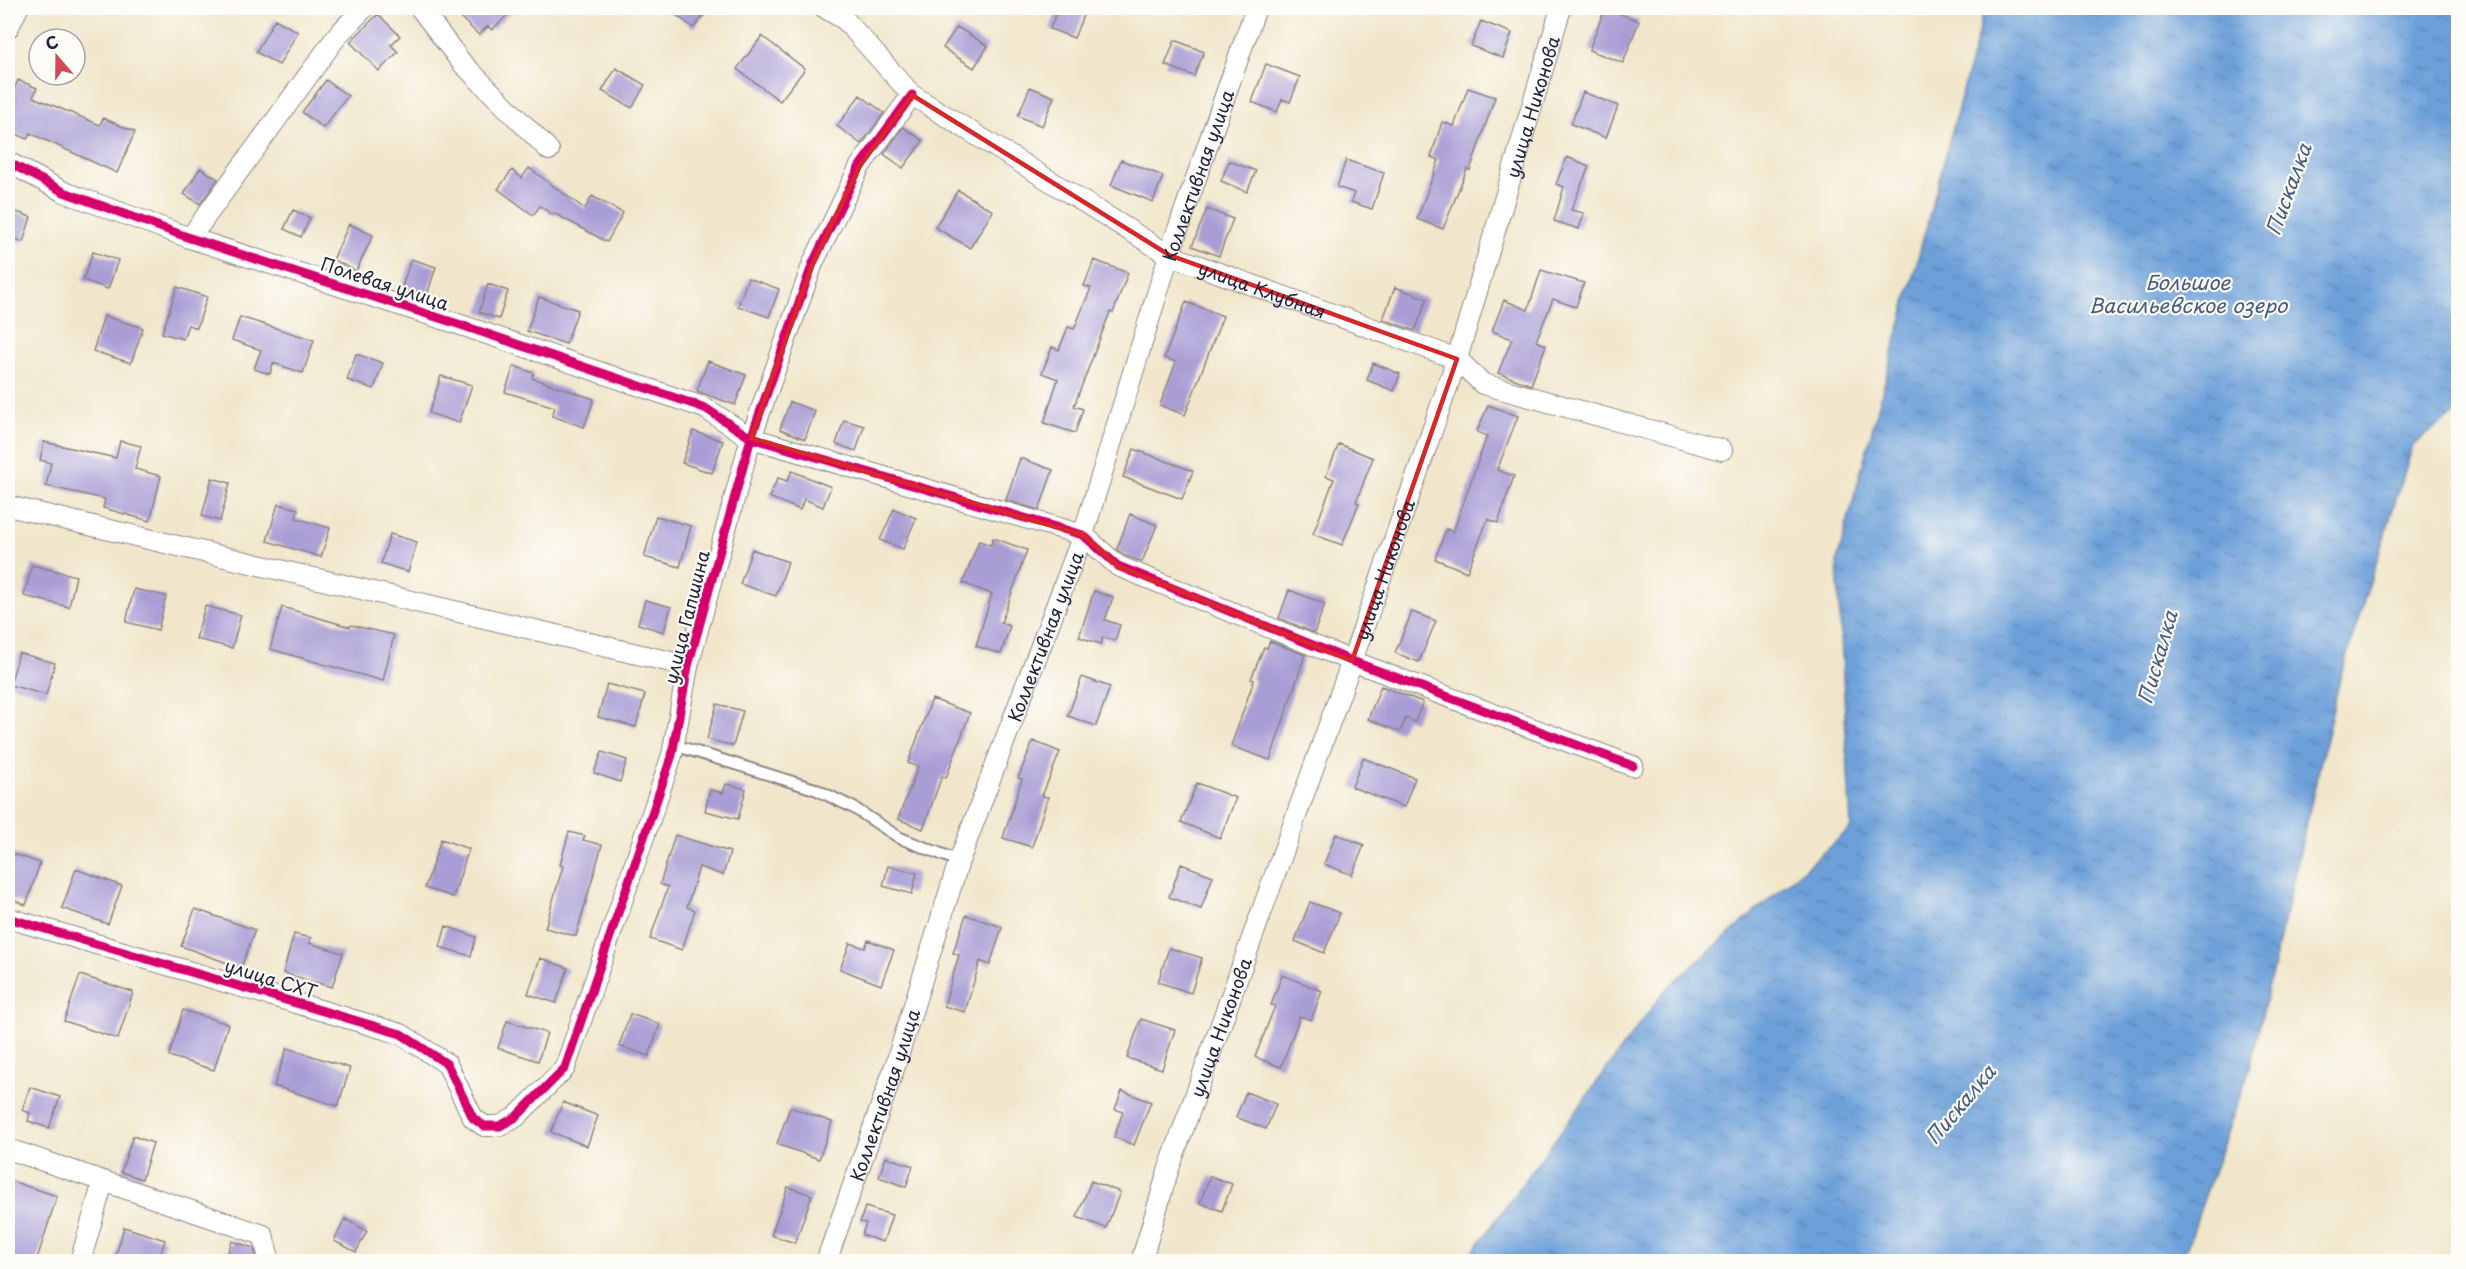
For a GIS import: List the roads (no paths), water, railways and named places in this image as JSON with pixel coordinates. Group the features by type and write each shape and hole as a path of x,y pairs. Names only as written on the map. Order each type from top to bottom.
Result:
{"street":[{"path":"8,28 18,8"},
{"path":"189,238 337,36 364,8"},
{"path":"420,8 462,63 549,150"},
{"name":"улица Клубная","path":"825,8 845,20 912,95 1169,255 1456,359 1483,384 1722,450"},
{"name":"Коллективная улица","path":"826,1262 895,1066 958,861 1083,535 1169,255 1256,8"},
{"name":"улица Никонова","path":"1140,1262 1168,1171 1352,661 1456,359 1562,8"},
{"name":"улица Гапшина","path":"484,1126 500,1126 516,1117 565,1068 674,745 688,666 752,438 813,262 860,166 912,95"},
{"name":"Полевая улица","path":"8,162 64,192 189,238 455,323 705,408 752,438 1083,535"},
{"path":"8,506 688,666"},
{"path":"1083,535 1118,566 1352,661 1634,766"},
{"name":"улица СХТ","path":"8,918 401,1034 447,1064 473,1118 484,1126"},
{"path":"8,1149 263,1235 270,1262"},
{"path":"80,1262 103,1182"}],"lane":[{"path":"674,745 815,789 854,808 900,838 958,861"}],"water":[{"name":"Большое Васильевское озеро","path":"1985,8 2458,8 2458,411 2413,445 2341,674 2250,1067 2182,1261 1466,1261 1664,991 1851,828 1837,561"}],"water label":[{"name":"Пискалка","path":"2288,189"},
{"name":"Пискалка","path":"2157,657"},
{"name":"Пискалка","path":"1960,1104"}]}
